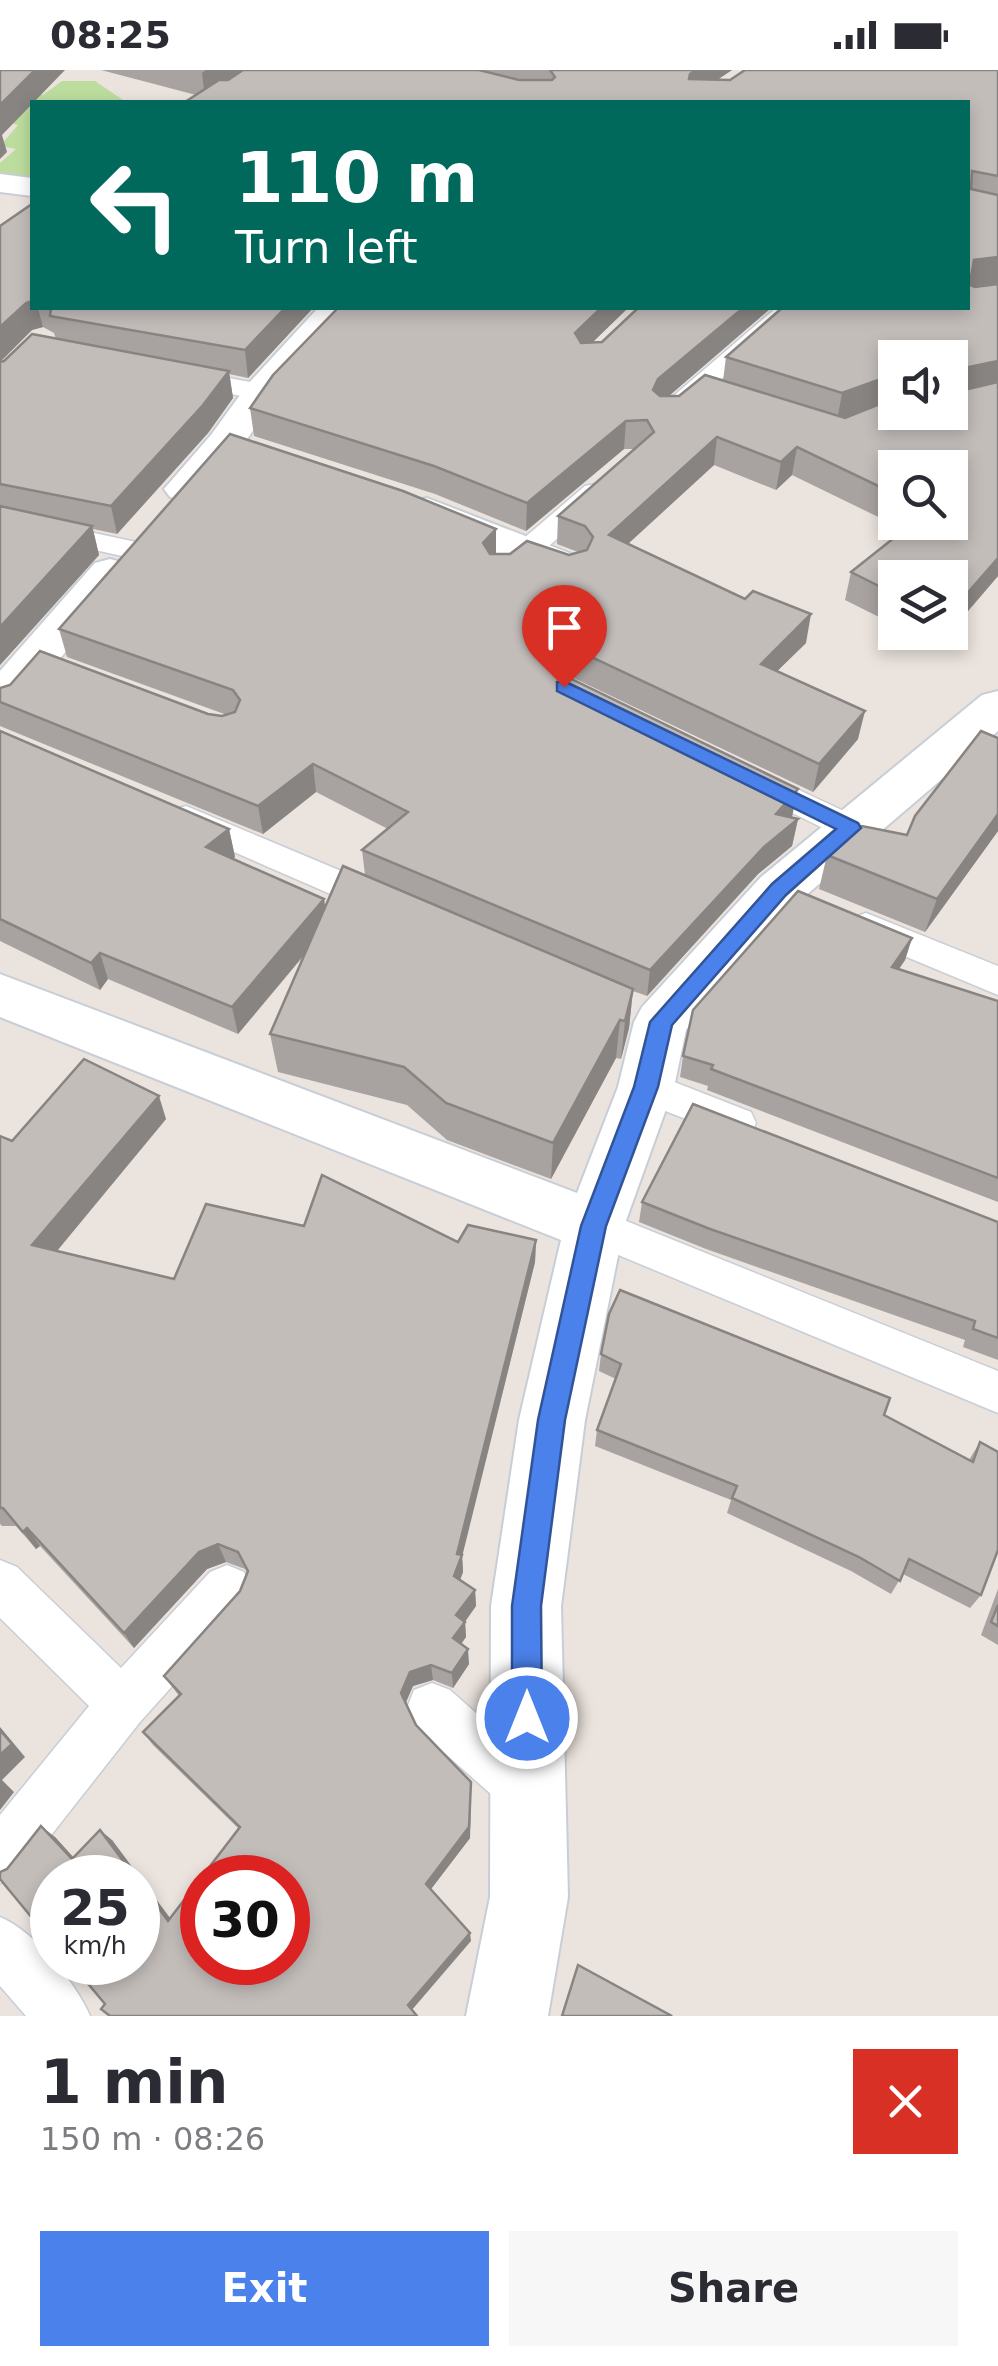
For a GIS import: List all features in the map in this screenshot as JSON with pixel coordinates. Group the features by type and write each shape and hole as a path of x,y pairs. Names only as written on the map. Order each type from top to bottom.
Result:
{"street":[{"path":"0,183 30,187"},
{"path":"2,695 51,666 131,549 243,448 261,392 338,310"},
{"path":"385,495 514,562 567,567"},
{"path":"506,2016 529,1897 526,1606 552,1420 594,1226 646,1087 643,1014 809,902 851,828 998,706"},
{"path":"0,995 594,1226"}],"lane":[{"path":"667,415 788,310"},
{"path":"147,371 261,392"},
{"path":"696,389 730,400"},
{"path":"514,562 622,469"},
{"path":"0,521 131,549"},
{"path":"716,762 851,828"},
{"path":"147,801 422,920"},
{"path":"809,902 998,981"},
{"path":"646,1087 776,1138"},
{"path":"594,1226 998,1392"},
{"path":"0,1584 122,1704"},
{"path":"0,1858 122,1704 227,1589"},
{"path":"432,1708 528,1792"},
{"path":"0,1944 62,2016"}],"green space":[{"path":"62,81 95,81 123,100 30,100 30,181 0,177 0,163 16,149 0,146 18,125 0,120 0,96 43,95"}],"building":[{"path":"0,70 35,70 0,105"},
{"path":"243,70 479,70 519,80 552,80 555,77 550,70 696,70 689,79 730,80 745,70 998,70 998,176 972,171 971,189 998,195 998,257 974,260 970,277 970,100 188,100 219,80 228,80"},
{"path":"30,205 30,302 0,327 0,226"},
{"path":"998,284 998,361 968,367 968,340 878,340 878,380 842,393 726,357 780,310 970,310 970,285"},
{"path":"51,310 283,310 245,350 50,316"},
{"path":"336,310 599,310 575,333 581,343 602,342 636,310 741,310 658,379 653,390 660,396 679,396 705,375 845,418 878,405 878,430 968,430 968,389 998,382 998,558 968,592 968,560 878,560 878,586 851,572 891,540 968,540 968,450 878,450 878,486 797,447 781,462 717,437 609,535 745,599 753,591 811,614 761,664 865,711 819,764 566,645 550,650 546,661 551,669 798,789 776,814 798,819 764,847 650,970 362,850 408,812 313,764 258,806 0,702 0,688 10,685 40,651 208,714 222,716 235,712 240,700 233,690 59,629 230,434 403,491 496,529 483,543 490,554 510,554 527,541 569,555 587,550 593,537 585,526 558,516 654,432 647,420 626,421 527,503 434,466 250,408 273,375"},
{"path":"32,334 229,371 111,506 0,484 0,362"},
{"path":"0,506 92,526 0,627"},
{"path":"0,731 229,829 206,847 324,899 232,1007 100,953 91,963 0,919"},
{"path":"981,731 998,738 998,814 937,899 827,855 862,826 907,835 915,816"},
{"path":"343,866 633,989 625,1021 620,1020 553,1143 446,1103 404,1067 270,1034"},
{"path":"798,891 912,938 892,967 998,1001 998,1178 683,1056 693,1010"},
{"path":"84,1059 159,1096 32,1245 174,1279 206,1204 304,1226 322,1175 458,1242 468,1225 536,1240 457,1554 462,1555 454,1576 475,1590 456,1615 465,1622 453,1638 468,1649 452,1673 431,1665 410,1672 401,1693 416,1725 471,1782 469,1827 426,1884 470,1933 408,2005 417,2016 110,2016 101,2009 105,2004 89,1985 160,1985 160,1910 168,1921 180,1905 180,1985 310,1985 310,1855 219,1855 240,1827 143,1732 181,1694 164,1676 240,1591 248,1571 238,1552 218,1544 199,1552 124,1633 27,1528 23,1532 0,1508 0,1136 12,1141"},
{"path":"693,1104 998,1222 998,1338 973,1329 975,1321 642,1202"},
{"path":"620,1290 890,1398 884,1415 973,1462 980,1442 998,1452 998,1550 981,1595 909,1559 900,1581 859,1557 732,1498 737,1486 597,1430 621,1364 601,1354 609,1314"},
{"path":"998,1605 998,1626 991,1622"},
{"path":"0,1730 12,1744 0,1755"},
{"path":"41,1826 68,1855 30,1855 30,1915 0,1879 0,1872 7,1869"},
{"path":"100,1830 119,1855 76,1855"},
{"path":"578,1965 672,2016 562,2016"}],"route":[{"path":"527,1718 526,1606 552,1420 594,1226 646,1087 662,1022 779,890 851,828 564,687"}]}
